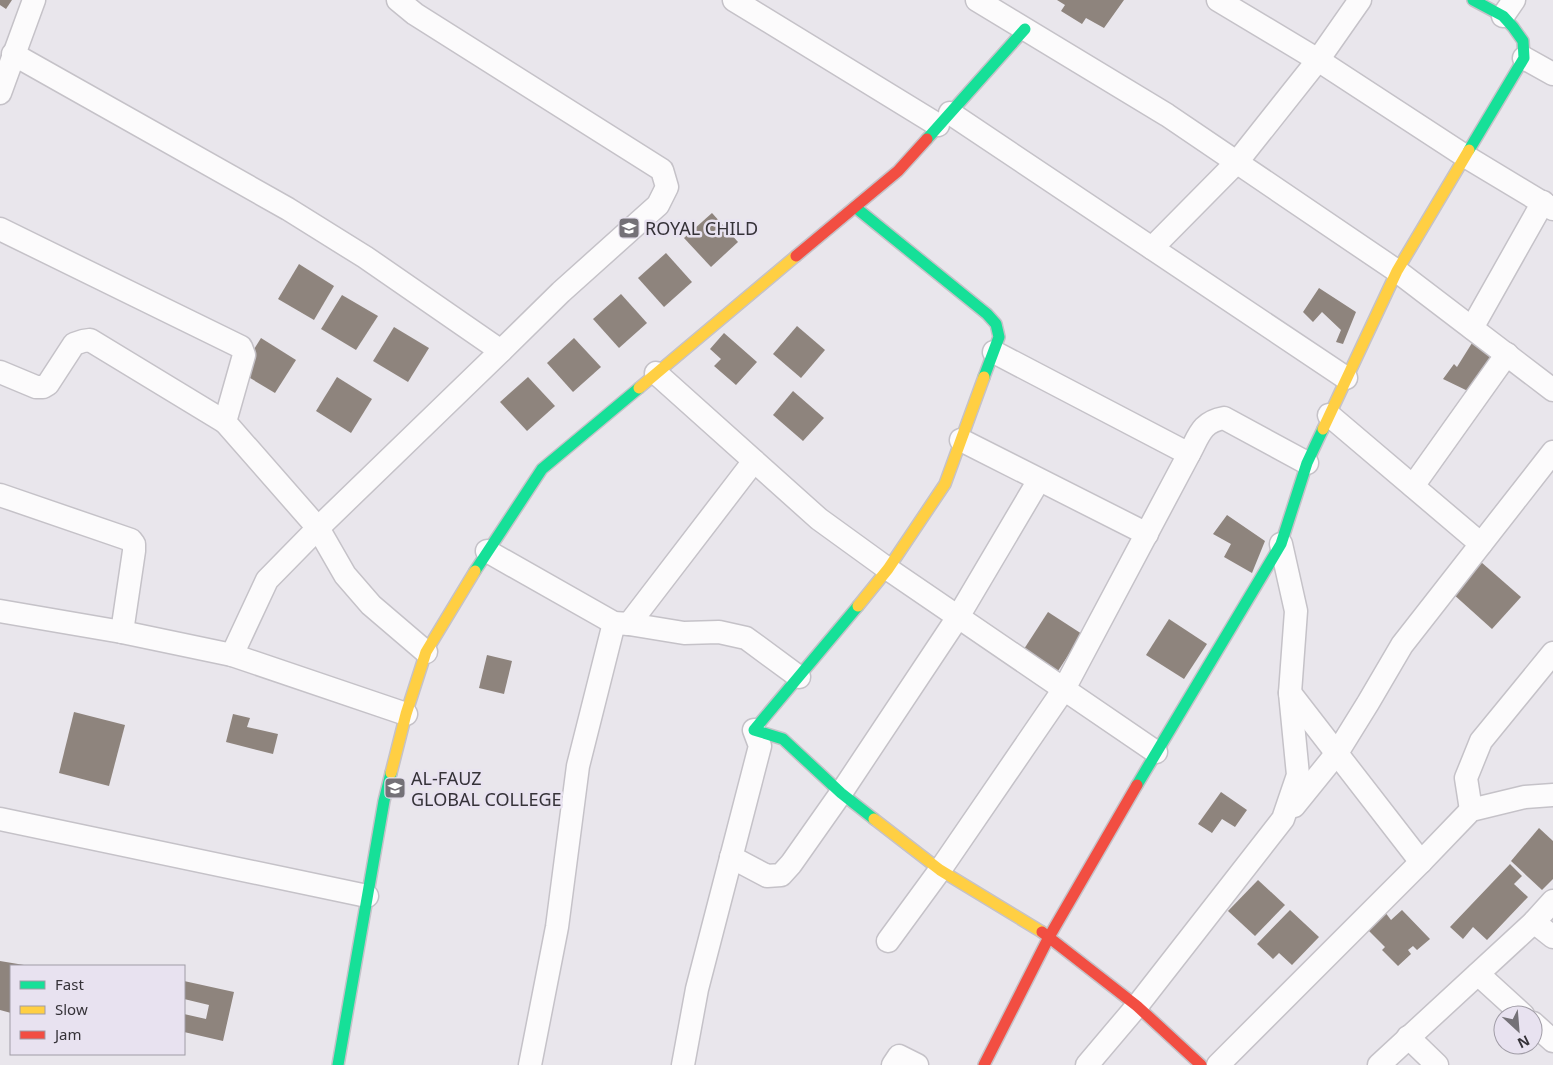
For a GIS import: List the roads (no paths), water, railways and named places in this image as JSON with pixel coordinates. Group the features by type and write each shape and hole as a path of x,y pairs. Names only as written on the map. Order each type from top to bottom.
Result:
{"street":[{"path":"0,92 34,0"},
{"path":"232,656 267,580 561,292 658,204 667,187 662,170 414,14 398,0"},
{"path":"734,0 944,119 1152,248 1346,378"},
{"path":"977,0 1167,115 1237,162 1397,271 1553,390"},
{"path":"1218,0 1318,60 1465,156 1548,205 1472,328"},
{"path":"1152,248 1237,162 1318,60 1360,0"},
{"path":"984,1065 1049,937 1156,752 1282,544 1306,463 1397,271 1524,58 1523,41 1509,8 1473,0"},
{"path":"338,1065 384,801 406,714 426,652 487,551 542,469 898,170 1025,29"},
{"path":"13,54 288,209 365,256 502,351"},
{"path":"1524,58 1553,74"},
{"path":"754,730 888,569 945,484 1000,337 996,324 992,319 855,207"},
{"path":"0,229 241,347 244,355 225,422"},
{"path":"0,372 36,387 43,387 48,384 74,344 90,340 225,422 318,528 345,575 371,605 426,652"},
{"path":"994,352 1189,454"},
{"path":"1412,486 1507,354"},
{"path":"656,373 819,519 888,569 1156,752"},
{"path":"1329,415 1480,544"},
{"path":"888,941 940,870 1064,689 1203,429 1213,420 1224,418 1306,463"},
{"path":"961,440 1146,534"},
{"path":"1087,1065 1137,1006 1337,753 1402,645 1553,452"},
{"path":"530,1065 557,927 578,766 621,623 754,461"},
{"path":"731,857 767,876 780,875 790,864 841,793 958,617 1039,480"},
{"path":"0,495 131,540 134,544 134,551 122,632"},
{"path":"1282,544 1296,611 1290,693 1298,776 1283,819"},
{"path":"487,551 621,623 684,633 719,632 746,638 799,677"},
{"path":"0,611 122,632 232,656 406,714"},
{"path":"1471,810 1466,778 1481,741 1553,653"},
{"path":"1290,693 1421,862"},
{"path":"754,730 783,739 841,793 940,870 1049,937 1137,1006 1201,1065"},
{"path":"683,1065 697,989 760,746 754,730"},
{"path":"1218,1065 1471,810 1525,797 1553,795"},
{"path":"0,819 367,896"},
{"path":"1379,1065 1534,922 1553,901"},
{"path":"1534,922 1553,937"},
{"path":"1478,974 1512,1005"},
{"path":"1543,1032 1553,1041"},
{"path":"1408,1037 1437,1065"},
{"path":"894,1065 899,1056 917,1065"}],"place":[{"name":"ROYAL CHILD","path":"629,228"},
{"name":"AL-FAUZ GLOBAL COLLEGE","path":"395,788"}]}
